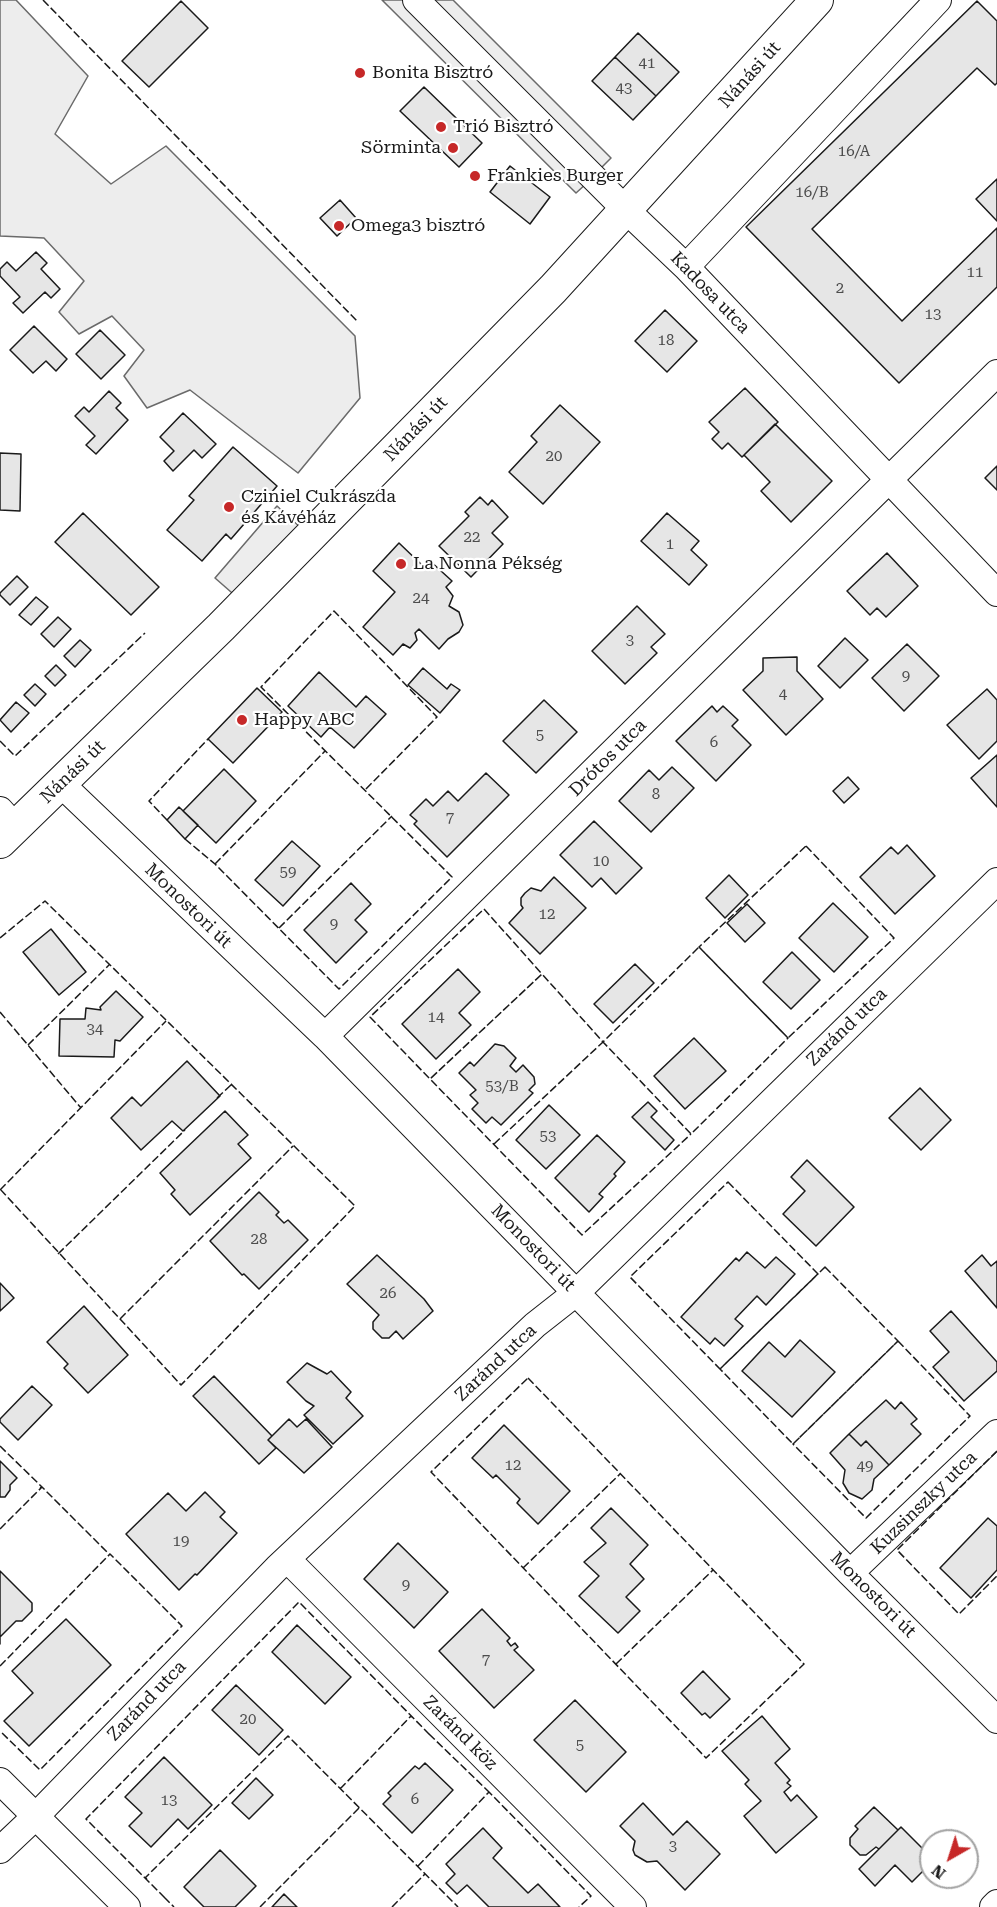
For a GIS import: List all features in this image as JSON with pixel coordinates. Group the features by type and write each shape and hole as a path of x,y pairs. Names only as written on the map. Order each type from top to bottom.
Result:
{"street":[{"name":"Kadosa utca","path":"416,0 686,267 997,593"},
{"name":"Nánási út","path":"5,827 61,784 366,480 553,289 817,0"},
{"path":"686,267 938,0"},
{"name":"Drótos utca","path":"325,1036 997,373"},
{"name":"Monostori út","path":"61,784 325,1036 850,1573 997,1720"},
{"name":"Zaránd utca","path":"0,1850 36,1817 287,1559 535,1325 577,1292 997,881"},
{"name":"Kuzsinszky utca","path":"850,1573 997,1433"},
{"name":"Zaránd köz","path":"287,1559 633,1907"},
{"path":"0,1781 127,1907"},
{"path":"993,1907 997,1903"}],"shaded area":[{"path":"0,0 16,0 88,76 55,134 111,184 166,146 355,336 360,398 298,473 190,390 147,408 124,376 144,350 112,316 79,334 59,312 84,281 44,238 0,236"},
{"path":"382,0 405,0 587,183 576,193"},
{"path":"428,0 453,0 611,158 600,169"},
{"path":"277,506 301,528 239,599 215,578"}],"building":[{"path":"181,1 208,28 149,87 122,61"},
{"path":"977,1 997,21 997,83 995,85 977,68 812,229 902,321 997,228 997,287 899,383 746,227"},
{"path":"638,33 679,72 656,96 615,57"},
{"path":"615,57 656,96 633,120 592,81"},
{"name":"Trió Bisztró","path":"424,87 482,143 459,167 400,111"},
{"path":"510,166 550,197 530,224 490,192"},
{"path":"997,179 997,221 976,199"},
{"path":"340,200 356,218 337,236 320,218"},
{"path":"36,252 47,263 41,269 60,289 51,298 45,292 23,313 13,303 20,297 0,276 0,269 7,262 16,271"},
{"path":"665,310 697,341 667,372 635,341"},
{"path":"34,326 67,359 56,371 46,361 33,373 10,350"},
{"path":"100,330 125,355 101,379 76,354"},
{"path":"745,388 778,422 742,457 728,443 722,449 712,439 719,432 709,422"},
{"path":"109,391 121,403 116,408 128,420 96,454 86,445 95,436 75,416 84,407 89,412"},
{"path":"560,405 600,442 543,504 509,472 537,442 531,436"},
{"path":"183,413 216,444 202,458 194,450 173,471 164,461 174,451 160,437"},
{"path":"775,424 832,481 791,522 761,491 770,482 744,455"},
{"path":"233,447 277,486 231,539 226,534 202,561 167,530 194,500 189,496"},
{"path":"0,453 21,454 20,511 0,510"},
{"path":"997,466 997,490 985,478"},
{"path":"480,497 488,505 492,500 508,517 492,533 503,544 471,577 439,546 469,516 465,512"},
{"path":"83,513 159,587 131,615 55,542"},
{"path":"667,513 699,541 691,550 707,565 689,585 641,541"},
{"path":"399,543 423,566 429,560 452,581 446,587 453,596 449,606 459,612 463,625 459,632 439,649 419,629 415,633 417,640 410,648 403,644 393,655 363,627 395,592 373,571"},
{"path":"887,553 918,586 886,617 877,608 870,615 847,591"},
{"path":"17,576 28,587 10,605 0,593"},
{"path":"36,597 48,607 31,625 19,615"},
{"path":"637,606 665,634 651,647 657,653 625,684 592,651"},
{"path":"58,617 71,629 54,647 41,634"},
{"path":"845,638 868,660 840,688 818,666"},
{"path":"80,640 91,650 75,667 64,656"},
{"path":"907,644 939,676 904,711 872,678"},
{"path":"797,657 797,671 823,699 786,735 743,690 763,671 763,658"},
{"path":"56,665 66,675 55,686 45,676"},
{"path":"423,668 447,689 451,684 460,690 440,713 408,685"},
{"path":"319,672 356,707 366,696 386,714 354,748 330,727 321,737 288,706"},
{"path":"35,684 46,694 35,706 24,695"},
{"path":"257,688 282,712 233,763 208,739"},
{"path":"987,689 997,700 997,741 979,759 947,725"},
{"path":"544,700 577,732 536,773 503,741"},
{"path":"16,702 29,713 11,732 0,720"},
{"path":"712,706 717,712 723,706 738,720 732,726 751,745 716,781 676,741"},
{"path":"997,755 997,807 971,778"},
{"path":"672,767 694,788 651,832 619,801 649,770 659,780"},
{"path":"224,769 256,801 216,843 183,811"},
{"path":"486,773 509,795 447,857 414,824 417,821 410,815 426,799 433,806 448,791 458,801"},
{"path":"848,777 859,789 844,803 833,791"},
{"path":"179,807 198,825 185,839 167,820"},
{"path":"594,821 642,868 616,894 601,878 592,887 560,855"},
{"path":"292,841 320,866 283,906 255,880"},
{"path":"907,845 935,876 895,914 860,877 891,847 898,854"},
{"path":"729,875 748,895 725,918 706,898"},
{"path":"554,877 586,908 540,954 509,923 523,908 521,898 525,893 531,888 541,891"},
{"path":"351,883 371,904 355,920 367,932 336,963 304,930"},
{"path":"833,903 868,937 834,972 799,938"},
{"path":"747,904 765,923 745,942 727,923"},
{"path":"51,929 86,972 59,995 23,952"},
{"path":"792,952 820,980 791,1009 763,982"},
{"path":"635,964 654,983 613,1023 594,1004"},
{"path":"458,969 480,992 459,1013 471,1025 436,1059 402,1024"},
{"path":"116,991 143,1017 120,1041 115,1040 114,1057 59,1056 60,1019 85,1019 86,1008 101,1010 100,1007"},
{"path":"694,1038 726,1071 685,1109 654,1076"},
{"path":"495,1044 504,1046 516,1058 510,1066 516,1072 523,1065 534,1077 535,1084 529,1090 533,1093 501,1125 492,1117 486,1123 472,1109 478,1103 470,1095 476,1090 459,1073 470,1062 474,1066"},
{"path":"187,1061 220,1096 183,1131 172,1121 141,1150 111,1118 132,1097 141,1106"},
{"path":"920,1088 951,1120 921,1150 889,1118"},
{"path":"648,1102 657,1111 651,1117 674,1140 665,1150 632,1117"},
{"path":"549,1105 580,1135 546,1169 516,1140"},
{"path":"225,1111 248,1135 238,1144 251,1158 190,1215 171,1194 175,1190 160,1173"},
{"path":"597,1135 625,1162 614,1174 616,1176 599,1194 603,1197 589,1212 555,1178"},
{"path":"807,1160 854,1207 816,1246 783,1214 805,1191 791,1177"},
{"path":"259,1192 279,1212 276,1215 284,1223 288,1220 308,1240 259,1289 244,1274 242,1275 210,1241"},
{"path":"747,1252 765,1268 776,1257 795,1274 766,1305 757,1296 735,1319 743,1326 724,1346 715,1338 710,1344 681,1317 736,1258 739,1261"},
{"path":"377,1255 424,1299 433,1311 403,1339 396,1331 389,1338 382,1338 373,1329 373,1322 379,1315 347,1284"},
{"path":"982,1255 991,1266 997,1261 997,1308 965,1271"},
{"path":"0,1283 14,1298 0,1311"},
{"path":"84,1306 128,1355 88,1393 64,1368 68,1364 47,1342"},
{"path":"951,1311 997,1362 997,1371 964,1401 933,1367 949,1352 930,1331"},
{"path":"800,1340 835,1372 792,1417 742,1371 769,1342 785,1357"},
{"path":"307,1363 327,1374 331,1371 351,1392 346,1398 363,1416 333,1444 304,1415 314,1406 287,1382"},
{"path":"214,1376 272,1436 268,1440 276,1448 259,1464 193,1396"},
{"path":"32,1386 52,1405 18,1440 0,1422 0,1419"},
{"path":"886,1400 895,1409 901,1402 917,1419 911,1424 921,1434 889,1465 866,1441 861,1446 849,1434"},
{"path":"289,1419 297,1427 306,1419 332,1447 304,1473 268,1440"},
{"path":"504,1425 570,1491 538,1524 517,1503 520,1499 496,1475 493,1478 472,1458"},
{"path":"849,1434 861,1446 866,1441 889,1465 874,1479 872,1490 862,1499 849,1493 843,1483 845,1470 830,1453"},
{"path":"0,1461 17,1478 10,1485 10,1490 5,1497 0,1497"},
{"path":"205,1492 225,1512 220,1517 237,1533 197,1575 195,1574 179,1590 126,1534 168,1493 186,1511"},
{"path":"611,1508 648,1545 630,1564 644,1579 626,1597 640,1611 618,1633 579,1596 599,1576 584,1562 606,1543 591,1528"},
{"path":"988,1518 997,1526 997,1570 971,1598 940,1568"},
{"path":"398,1543 448,1592 414,1628 364,1579"},
{"path":"0,1571 32,1603 32,1611 22,1621 16,1621 0,1637"},
{"path":"482,1609 510,1638 507,1641 511,1646 515,1643 518,1647 514,1650 534,1670 494,1708 439,1651"},
{"path":"66,1619 111,1665 29,1746 4,1721 33,1693 12,1671"},
{"path":"297,1625 351,1677 325,1704 272,1652"},
{"path":"703,1671 730,1699 710,1718 705,1713 702,1715 681,1693"},
{"path":"236,1685 283,1730 259,1755 212,1710"},
{"path":"575,1700 626,1752 586,1792 534,1740"},
{"path":"762,1716 790,1749 775,1763 790,1780 787,1783 791,1786 784,1792 791,1801 797,1795 817,1817 776,1853 744,1816 761,1801 745,1784 749,1780 722,1751"},
{"path":"164,1757 212,1805 188,1829 178,1819 151,1847 129,1826 142,1813 125,1797"},
{"path":"425,1763 453,1790 412,1833 383,1804 391,1796 388,1793 415,1766 419,1769"},
{"path":"256,1778 273,1795 249,1819 232,1803"},
{"path":"643,1803 673,1835 687,1821 720,1854 685,1890 657,1861 647,1862 635,1855 633,1850 635,1841 620,1826"},
{"path":"874,1807 898,1830 879,1849 876,1847 866,1855 860,1855 850,1845 850,1838 858,1829 855,1826"},
{"path":"901,1827 919,1845 919,1875 912,1882 895,1865 875,1886 859,1869"},
{"path":"483,1828 502,1848 493,1858 528,1893 538,1884 560,1907 489,1907 467,1885 457,1894 446,1883 455,1874 446,1864"},
{"path":"220,1850 256,1886 235,1907 204,1907 184,1887"},
{"path":"284,1894 297,1907 272,1907"}],"fence":[{"path":"43,0 358,322"},
{"path":"185,839 215,864 339,989 452,877 261,687 334,611 437,717 365,790"},
{"path":"0,741 15,756 145,633"},
{"path":"167,820 149,801 208,739"},
{"path":"215,864 325,751"},
{"path":"279,928 392,816"},
{"path":"806,846 894,938 788,1038 699,947 806,846"},
{"path":"0,938 45,901 355,1206 181,1385 0,1189"},
{"path":"484,909 542,974 430,1079 370,1017 484,909"},
{"path":"699,947 788,1038 691,1134 603,1042 699,947"},
{"path":"28,1045 109,965"},
{"path":"494,1144 603,1042 542,974 430,1079 582,1235 691,1134"},
{"path":"0,1012 81,1108"},
{"path":"0,1190 166,1021"},
{"path":"217,1098 231,1085"},
{"path":"58,1254 185,1130"},
{"path":"120,1319 293,1146"},
{"path":"728,1182 818,1274 720,1369 630,1277 728,1182"},
{"path":"825,1267 898,1341 793,1444 720,1369 825,1267"},
{"path":"898,1341 970,1416 866,1518 793,1444 898,1341"},
{"path":"528,1378 804,1664 706,1758 431,1472 528,1378"},
{"path":"0,1446 42,1487 40,1488"},
{"path":"997,1451 897,1550 959,1614 997,1576"},
{"path":"523,1568 620,1474"},
{"path":"0,1529 42,1487 110,1555"},
{"path":"0,1666 110,1554 182,1626 40,1770 0,1731"},
{"path":"616,1664 713,1570"},
{"path":"165,1898 86,1819 299,1602 431,1736"},
{"path":"340,1789 412,1717"},
{"path":"429,1734 489,1792"},
{"path":"147,1879 145,1878 288,1736 458,1907"},
{"path":"418,1866 489,1792 591,1896 579,1907"},
{"path":"260,1907 359,1808"},
{"path":"392,1907 425,1874"},
{"path":"164,1897 174,1907"}],"place":[{"name":"Bonita Bisztró","path":"360,73"},
{"name":"Trió Bisztró","path":"441,127"},
{"name":"Sörminta","path":"453,148"},
{"name":"Frankies Burger","path":"475,176"},
{"name":"Omega3 bisztró","path":"339,226"},
{"name":"Cziniel Cukrászda és Kávéház","path":"229,507"},
{"name":"La Nonna Pékség","path":"401,564"},
{"name":"Happy ABC","path":"242,720"}]}
